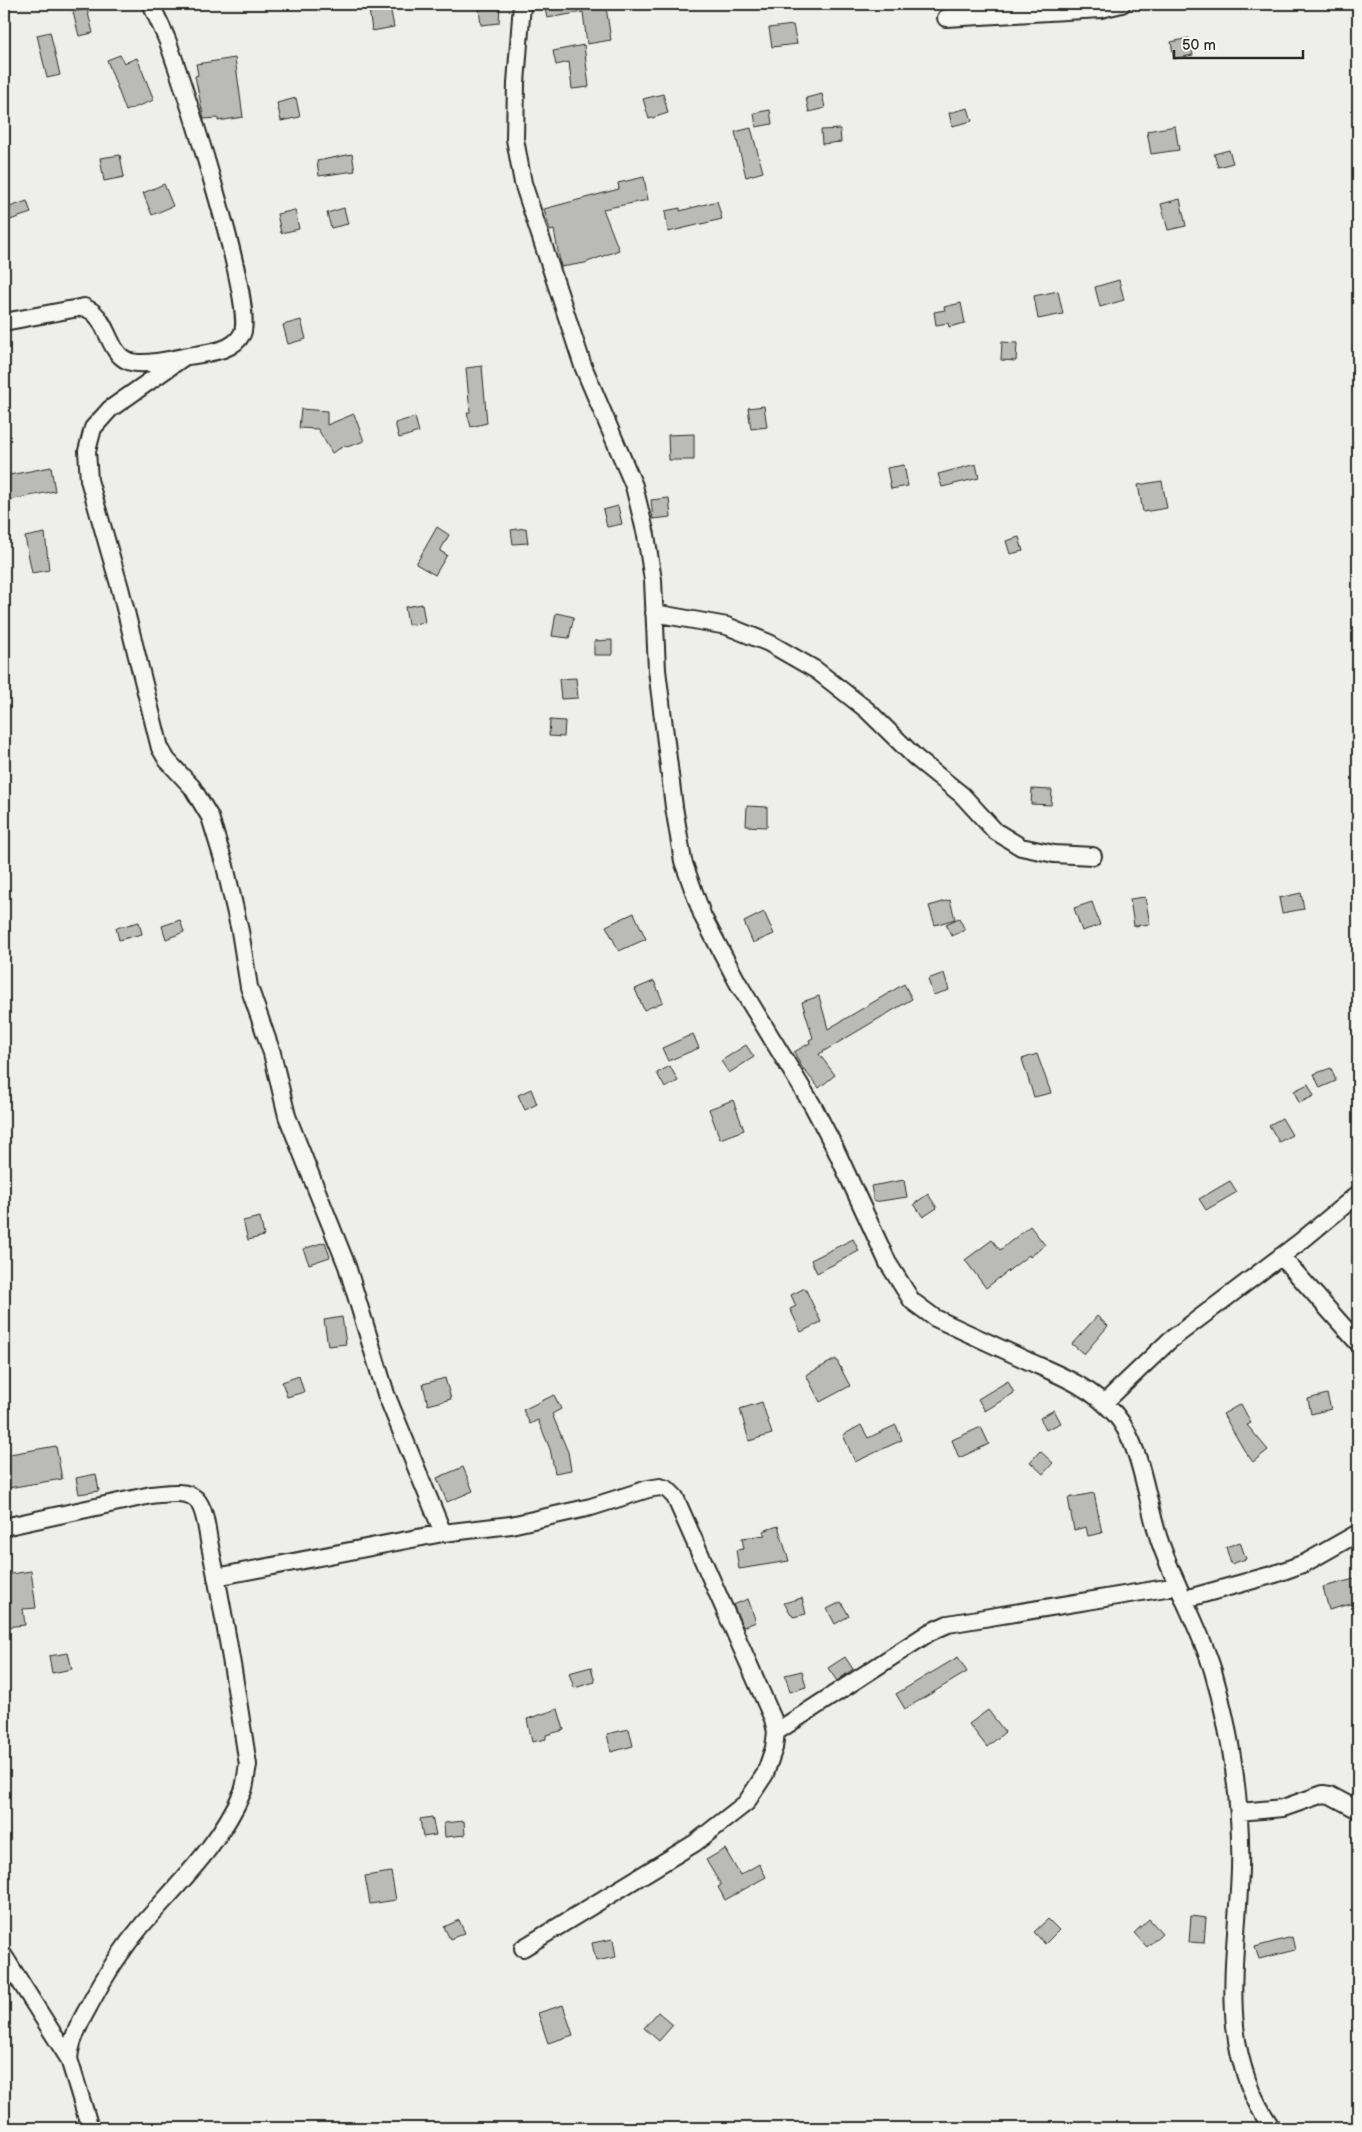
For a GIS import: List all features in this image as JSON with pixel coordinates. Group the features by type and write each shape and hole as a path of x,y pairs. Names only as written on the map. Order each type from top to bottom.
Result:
{"street":[{"path":"4,322 84,307 94,312 122,358 131,362 149,362 216,352 236,343 244,333 242,297 222,215 167,40 151,4"},
{"path":"522,4 516,83 515,139 523,183 583,366 634,486 646,535 652,571 657,670 683,861 703,917 738,983 813,1106 888,1263 912,1301 935,1318 1090,1390 1116,1415 1132,1442 1159,1538 1212,1670 1227,1731 1239,1812 1240,1868 1232,1996 1236,2039 1246,2077 1256,2101 1272,2128"},
{"path":"946,18 1101,9 1122,4"},
{"path":"184,357 110,410 93,428 87,451 89,480 120,588 160,748 167,760 192,788 210,817 227,875 240,931 249,987 272,1052 287,1116 347,1266 386,1394 443,1533"},
{"path":"654,613 727,626 769,643 816,670 867,710 916,758 962,795 994,831 1021,847 1054,854 1093,856"},
{"path":"1104,1403 1169,1341 1281,1256 1358,1194"},
{"path":"1281,1256 1358,1343"},
{"path":"216,1577 443,1533 511,1525 591,1507 648,1489 660,1487 667,1489 675,1497 738,1643 765,1699 776,1732 774,1748 765,1774 746,1803 695,1843 523,1948"},
{"path":"4,1527 151,1495 172,1492 194,1497 199,1503 216,1577 248,1765 244,1790 199,1863 142,1926 107,1971 83,2018 70,2051 69,2059"},
{"path":"776,1732 930,1632 948,1624 1181,1592 1275,1574 1305,1563 1358,1534"},
{"path":"1239,1812 1283,1808 1323,1794 1330,1795 1358,1810"},
{"path":"4,1956 69,2059 90,2128"}],"building":[{"path":"486,4 500,4 499,23 481,25 479,9 485,8"},
{"path":"544,4 588,4 588,9 606,7 611,40 587,44 583,12 547,18"},
{"path":"390,6 394,27 372,31 369,9"},
{"path":"87,9 93,33 79,36 73,12"},
{"path":"793,25 797,44 772,47 769,28"},
{"path":"50,32 60,75 47,78 37,35"},
{"path":"1189,38 1193,55 1174,59 1171,42"},
{"path":"584,45 589,87 572,89 569,62 556,65 553,51"},
{"path":"120,55 124,63 137,58 154,100 126,111 107,60"},
{"path":"235,58 243,117 218,121 218,118 204,119 195,76 198,75 196,64"},
{"path":"663,94 668,113 649,119 643,99"},
{"path":"822,94 825,108 809,112 806,98"},
{"path":"296,98 300,117 281,121 277,103"},
{"path":"968,108 972,121 952,126 949,113"},
{"path":"770,110 772,124 756,127 754,113"},
{"path":"1175,126 1179,150 1151,154 1147,131"},
{"path":"751,128 763,172 746,177 735,132"},
{"path":"840,129 841,142 822,144 821,130"},
{"path":"1229,150 1233,163 1218,167 1214,154"},
{"path":"352,154 355,171 319,176 317,161"},
{"path":"120,155 124,177 104,181 100,158"},
{"path":"644,177 648,200 603,209 619,250 585,263 561,267 554,230 550,231 544,209 619,189 618,183"},
{"path":"164,184 173,206 152,215 143,193"},
{"path":"1180,199 1186,226 1168,230 1161,204"},
{"path":"27,201 31,213 4,222 4,209"},
{"path":"717,201 722,219 668,232 665,211 680,208 680,211"},
{"path":"344,208 348,224 331,228 327,213"},
{"path":"295,210 299,229 281,233 277,214"},
{"path":"1119,280 1124,300 1100,307 1095,287"},
{"path":"1058,291 1063,314 1038,319 1034,296"},
{"path":"961,303 965,323 949,327 948,323 936,325 934,312 945,310 944,307"},
{"path":"301,320 306,339 288,344 283,325"},
{"path":"1002,342 1017,343 1016,361 1001,360"},
{"path":"482,366 487,423 471,427 467,413 470,412 466,368"},
{"path":"764,406 767,427 751,429 748,408"},
{"path":"301,409 327,411 327,425 354,414 364,441 347,447 346,445 332,453 318,429 299,428"},
{"path":"415,417 419,432 399,438 395,423"},
{"path":"694,434 694,460 669,460 668,435"},
{"path":"976,464 979,478 942,487 938,474"},
{"path":"904,465 908,486 891,489 887,468"},
{"path":"51,467 55,491 4,501 4,476"},
{"path":"1162,481 1167,508 1143,512 1138,485"},
{"path":"669,498 671,517 653,519 651,500"},
{"path":"618,506 622,524 607,527 603,510"},
{"path":"437,527 449,535 440,551 447,555 435,575 416,564"},
{"path":"526,528 528,543 513,544 511,530"},
{"path":"45,533 49,570 32,573 25,537"},
{"path":"1019,537 1023,551 1010,554 1006,541"},
{"path":"422,604 425,622 408,625 405,607"},
{"path":"556,613 574,617 569,638 552,636"},
{"path":"612,640 612,655 594,655 594,641"},
{"path":"576,678 578,698 561,699 559,679"},
{"path":"550,720 565,721 564,737 549,736"},
{"path":"1032,789 1052,790 1051,805 1031,804"},
{"path":"747,806 767,807 767,827 746,826"},
{"path":"1301,893 1304,909 1282,913 1279,898"},
{"path":"1145,897 1150,924 1134,926 1130,899"},
{"path":"950,900 955,919 935,925 929,906"},
{"path":"1092,902 1100,925 1082,931 1074,908"},
{"path":"764,912 774,934 753,943 744,922"},
{"path":"634,913 646,939 619,951 606,926"},
{"path":"959,918 965,930 952,936 946,924"},
{"path":"180,920 184,932 166,939 162,926"},
{"path":"139,922 142,934 119,940 116,928"},
{"path":"944,973 949,990 933,995 928,979"},
{"path":"654,981 663,1002 644,1010 635,989"},
{"path":"904,984 912,999 819,1054 835,1075 819,1088 801,1066 794,1052 810,1043 809,1040 813,1038 802,1002 819,996 828,1029"},
{"path":"693,1034 699,1048 668,1061 662,1048"},
{"path":"746,1045 754,1057 729,1073 721,1061"},
{"path":"1037,1054 1051,1093 1034,1097 1022,1059"},
{"path":"670,1066 678,1081 665,1088 657,1073"},
{"path":"1331,1068 1336,1081 1320,1088 1314,1074"},
{"path":"1308,1084 1314,1096 1299,1103 1294,1091"},
{"path":"531,1089 537,1104 525,1110 518,1095"},
{"path":"733,1100 744,1130 720,1139 709,1109"},
{"path":"1282,1118 1292,1135 1279,1142 1269,1125"},
{"path":"904,1180 907,1197 874,1202 871,1186"},
{"path":"1230,1181 1237,1192 1206,1210 1199,1199"},
{"path":"928,1194 937,1208 923,1217 914,1204"},
{"path":"260,1217 264,1236 248,1240 243,1221"},
{"path":"1030,1226 1045,1245 986,1288 965,1260 992,1240 1000,1250"},
{"path":"853,1239 859,1251 817,1273 811,1260"},
{"path":"325,1242 330,1257 309,1264 303,1249"},
{"path":"805,1288 821,1322 801,1332 790,1309 796,1306 791,1295"},
{"path":"1097,1316 1108,1326 1084,1354 1072,1344"},
{"path":"342,1317 346,1344 328,1346 324,1320"},
{"path":"836,1359 850,1386 820,1402 806,1375"},
{"path":"299,1376 304,1392 287,1397 282,1382"},
{"path":"445,1378 451,1399 428,1405 423,1384"},
{"path":"1008,1381 1014,1393 985,1411 978,1399"},
{"path":"1327,1394 1331,1409 1311,1414 1308,1399"},
{"path":"554,1395 561,1409 552,1414 568,1452 571,1470 555,1473 550,1449 538,1420 530,1424 523,1410"},
{"path":"762,1402 772,1434 749,1441 740,1409"},
{"path":"1241,1404 1251,1423 1247,1425 1268,1450 1253,1462 1223,1414"},
{"path":"1054,1410 1061,1423 1046,1430 1040,1418"},
{"path":"861,1425 868,1438 896,1425 902,1440 855,1462 843,1435"},
{"path":"981,1427 989,1444 959,1458 952,1440"},
{"path":"56,1446 62,1479 8,1488 4,1455"},
{"path":"1040,1451 1053,1463 1043,1474 1030,1462"},
{"path":"463,1467 473,1491 447,1502 437,1478"},
{"path":"96,1474 99,1491 79,1494 76,1478"},
{"path":"1094,1493 1102,1533 1088,1536 1086,1527 1074,1530 1068,1498"},
{"path":"778,1526 789,1561 739,1569 736,1550 744,1549 742,1538 765,1535 763,1531"},
{"path":"1240,1542 1246,1559 1231,1564 1226,1547"},
{"path":"31,1571 36,1608 23,1609 25,1625 4,1627 4,1575"},
{"path":"1358,1578 1358,1602 1329,1610 1323,1587"},
{"path":"802,1598 806,1614 793,1617 784,1603"},
{"path":"748,1599 756,1622 743,1627 733,1605"},
{"path":"841,1602 849,1616 835,1624 827,1609"},
{"path":"68,1653 72,1669 52,1673 49,1656"},
{"path":"845,1657 853,1669 837,1681 828,1668"},
{"path":"958,1657 967,1672 905,1709 896,1694"},
{"path":"591,1667 595,1682 574,1688 569,1673"},
{"path":"802,1671 806,1687 790,1692 785,1675"},
{"path":"558,1709 564,1730 546,1735 546,1739 532,1742 527,1719"},
{"path":"988,1710 1005,1732 987,1747 969,1724"},
{"path":"629,1729 633,1746 611,1752 607,1734"},
{"path":"432,1817 436,1835 423,1837 420,1819"},
{"path":"464,1821 465,1835 445,1837 444,1823"},
{"path":"725,1849 740,1875 759,1864 766,1877 725,1900 718,1887 721,1885 706,1860"},
{"path":"391,1872 396,1900 370,1904 365,1876"},
{"path":"1191,1916 1206,1918 1204,1943 1189,1942"},
{"path":"1048,1919 1059,1930 1045,1944 1034,1932"},
{"path":"1149,1919 1162,1933 1147,1947 1134,1933"},
{"path":"459,1920 465,1933 450,1939 444,1927"},
{"path":"1292,1937 1295,1950 1259,1959 1255,1947"},
{"path":"613,1939 616,1957 596,1961 592,1943"},
{"path":"563,2005 573,2035 548,2043 538,2013"},
{"path":"658,2012 673,2025 659,2041 644,2028"}]}
